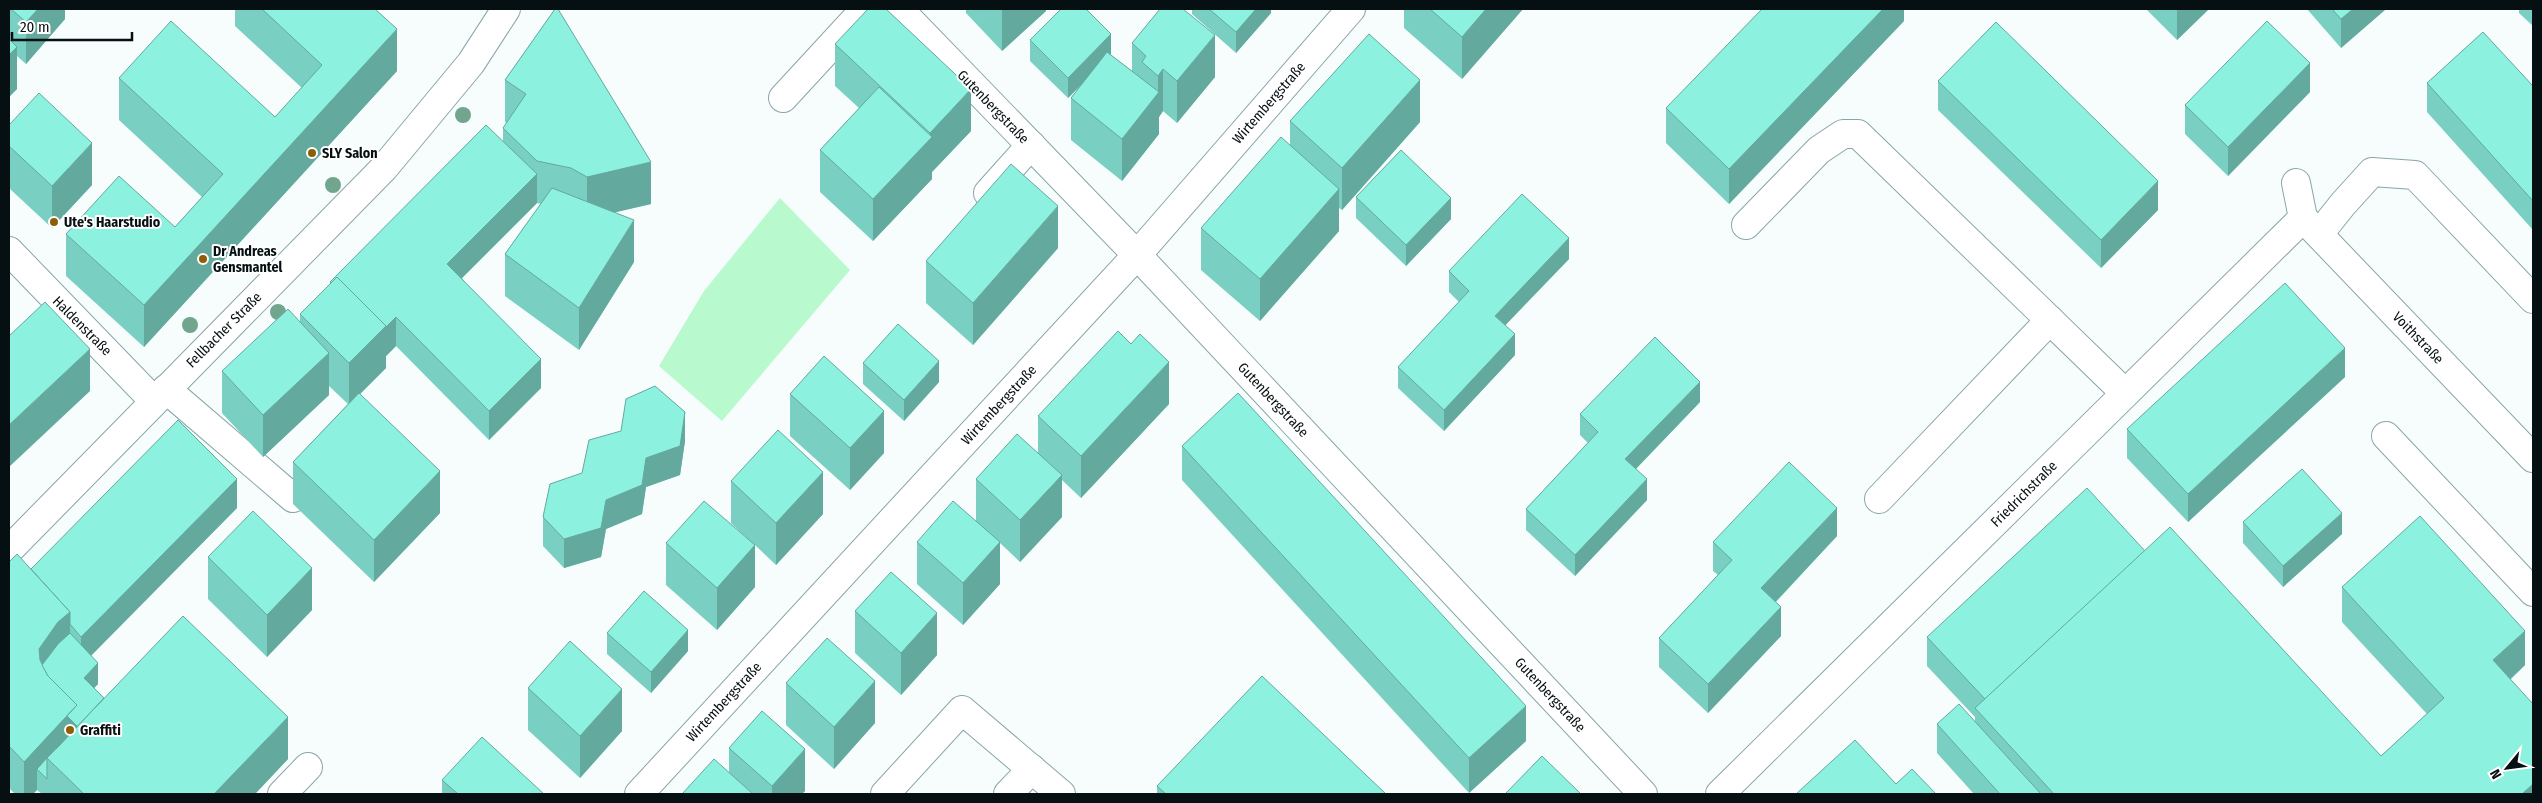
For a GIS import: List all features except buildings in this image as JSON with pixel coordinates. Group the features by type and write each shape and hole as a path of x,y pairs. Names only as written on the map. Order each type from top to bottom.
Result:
{"street":[{"name":"Fellbacher Straße","path":"9,550 384,168 471,63 506,9"},
{"path":"783,98 865,9"},
{"name":"Gutenbergstraße","path":"899,9 1136,255 1643,794"},
{"name":"Wirtembergstraße","path":"639,794 1136,255 1351,9"},
{"path":"1746,225 1819,150 1843,134 1858,134 2125,394"},
{"path":"974,209 1031,146"},
{"name":"Friedrichstraße","path":"1720,794 2125,394 2311,226 2342,204 2372,172 2415,175 2533,299"},
{"path":"2296,183 2311,226"},
{"name":"Voithstraße","path":"2311,226 2533,458"},
{"name":"Haldenstraße","path":"9,252 160,395 293,498"},
{"path":"1879,499 2050,320"},
{"path":"2386,436 2533,592"},
{"path":"885,794 962,710 1061,794"},
{"path":"282,794 308,766"},
{"path":"1008,794 1032,769"}],"green space":[{"path":"780,198 850,270 722,421 659,366 704,291"}],"place":[{"name":"SLY Salon","path":"312,153"},
{"name":"Ute's Haarstudio","path":"54,222"},
{"name":"Dr Andreas Gensmantel","path":"203,259"},
{"name":"Graffiti","path":"70,730"}]}
